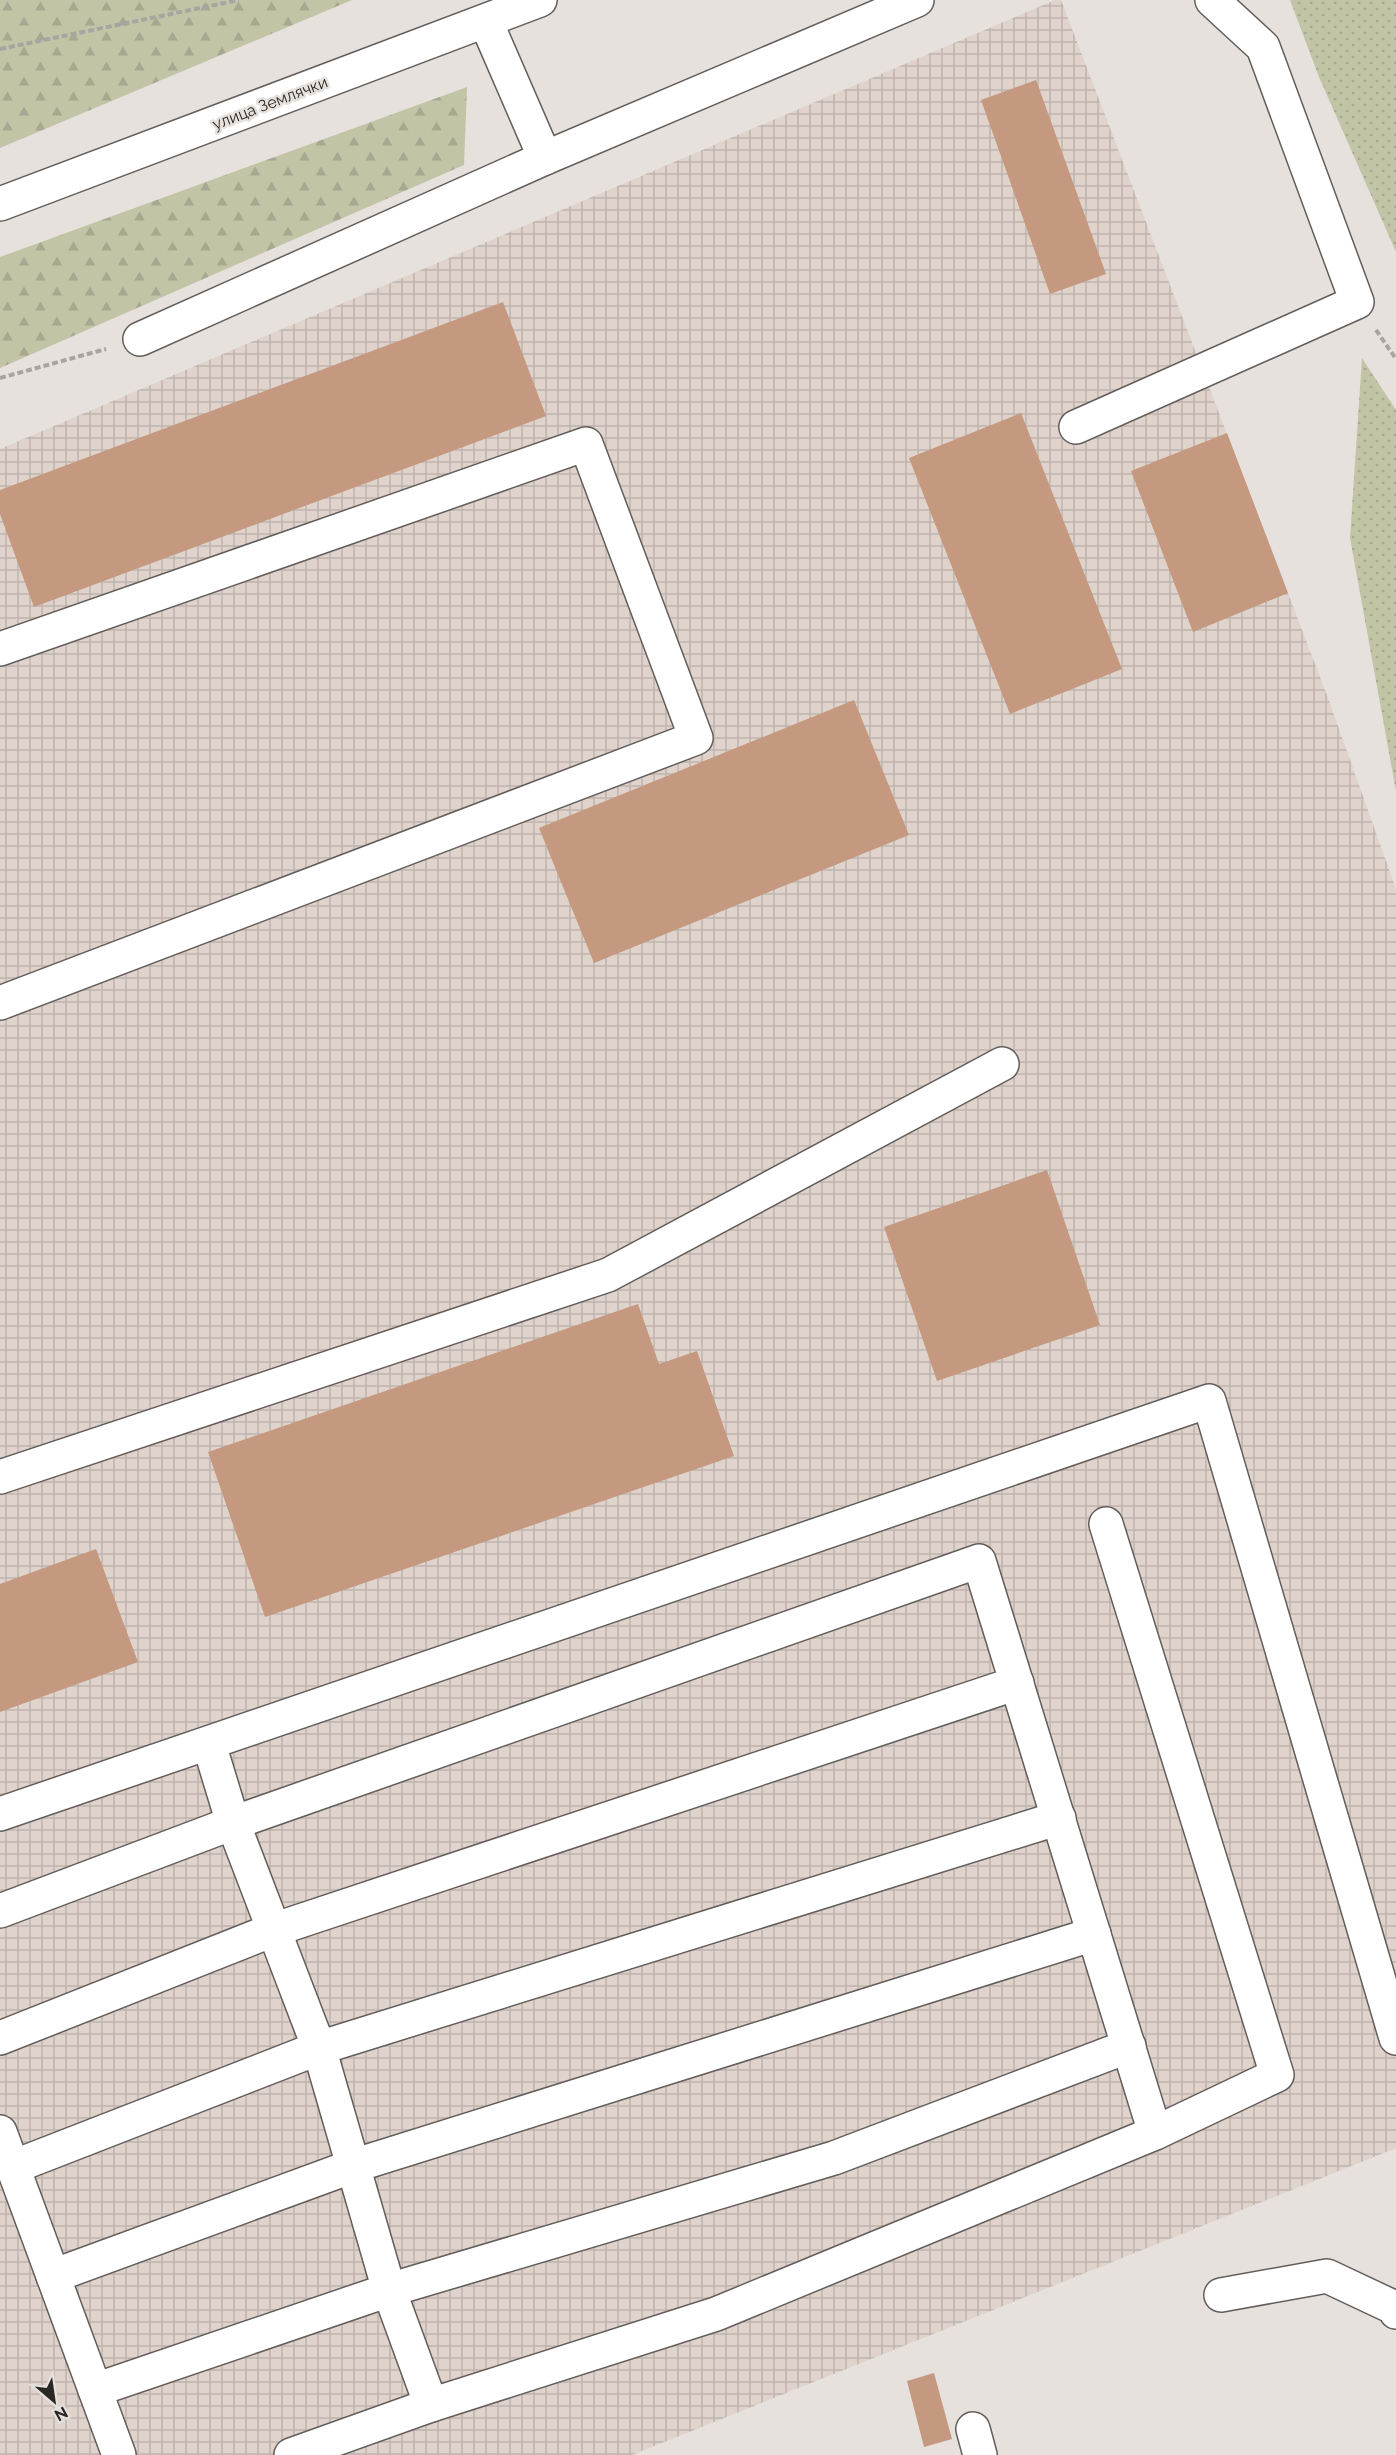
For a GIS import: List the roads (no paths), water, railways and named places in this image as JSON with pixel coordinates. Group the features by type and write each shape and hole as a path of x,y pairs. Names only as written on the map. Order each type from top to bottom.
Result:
{"street":[{"name":"улица Землячки","path":"0,204 540,0"},
{"path":"140,339 545,158 917,0"},
{"path":"1076,428 1357,302 1263,47 1212,0"},
{"path":"486,22 545,158"},
{"path":"0,649 586,444 696,738 0,1003"},
{"path":"0,1477 608,1275 1002,1064"},
{"path":"0,1814 1209,1401 1396,2038"},
{"path":"291,2455 431,2405 716,2314 1155,2133 1277,2076 1106,1524"},
{"path":"0,1911 233,1823 979,1561 1155,2133"},
{"path":"0,2038 273,1930 1017,1683"},
{"path":"209,1744 233,1823 319,2048 389,2290 431,2405"},
{"path":"13,2166 319,2048 1059,1818"},
{"path":"53,2276 353,2166 1094,1934"},
{"path":"95,2390 389,2290 834,2158 1129,2046"},
{"path":"0,2132 119,2455"},
{"path":"1221,2295 1327,2276 1395,2308 1396,2312"}]}
